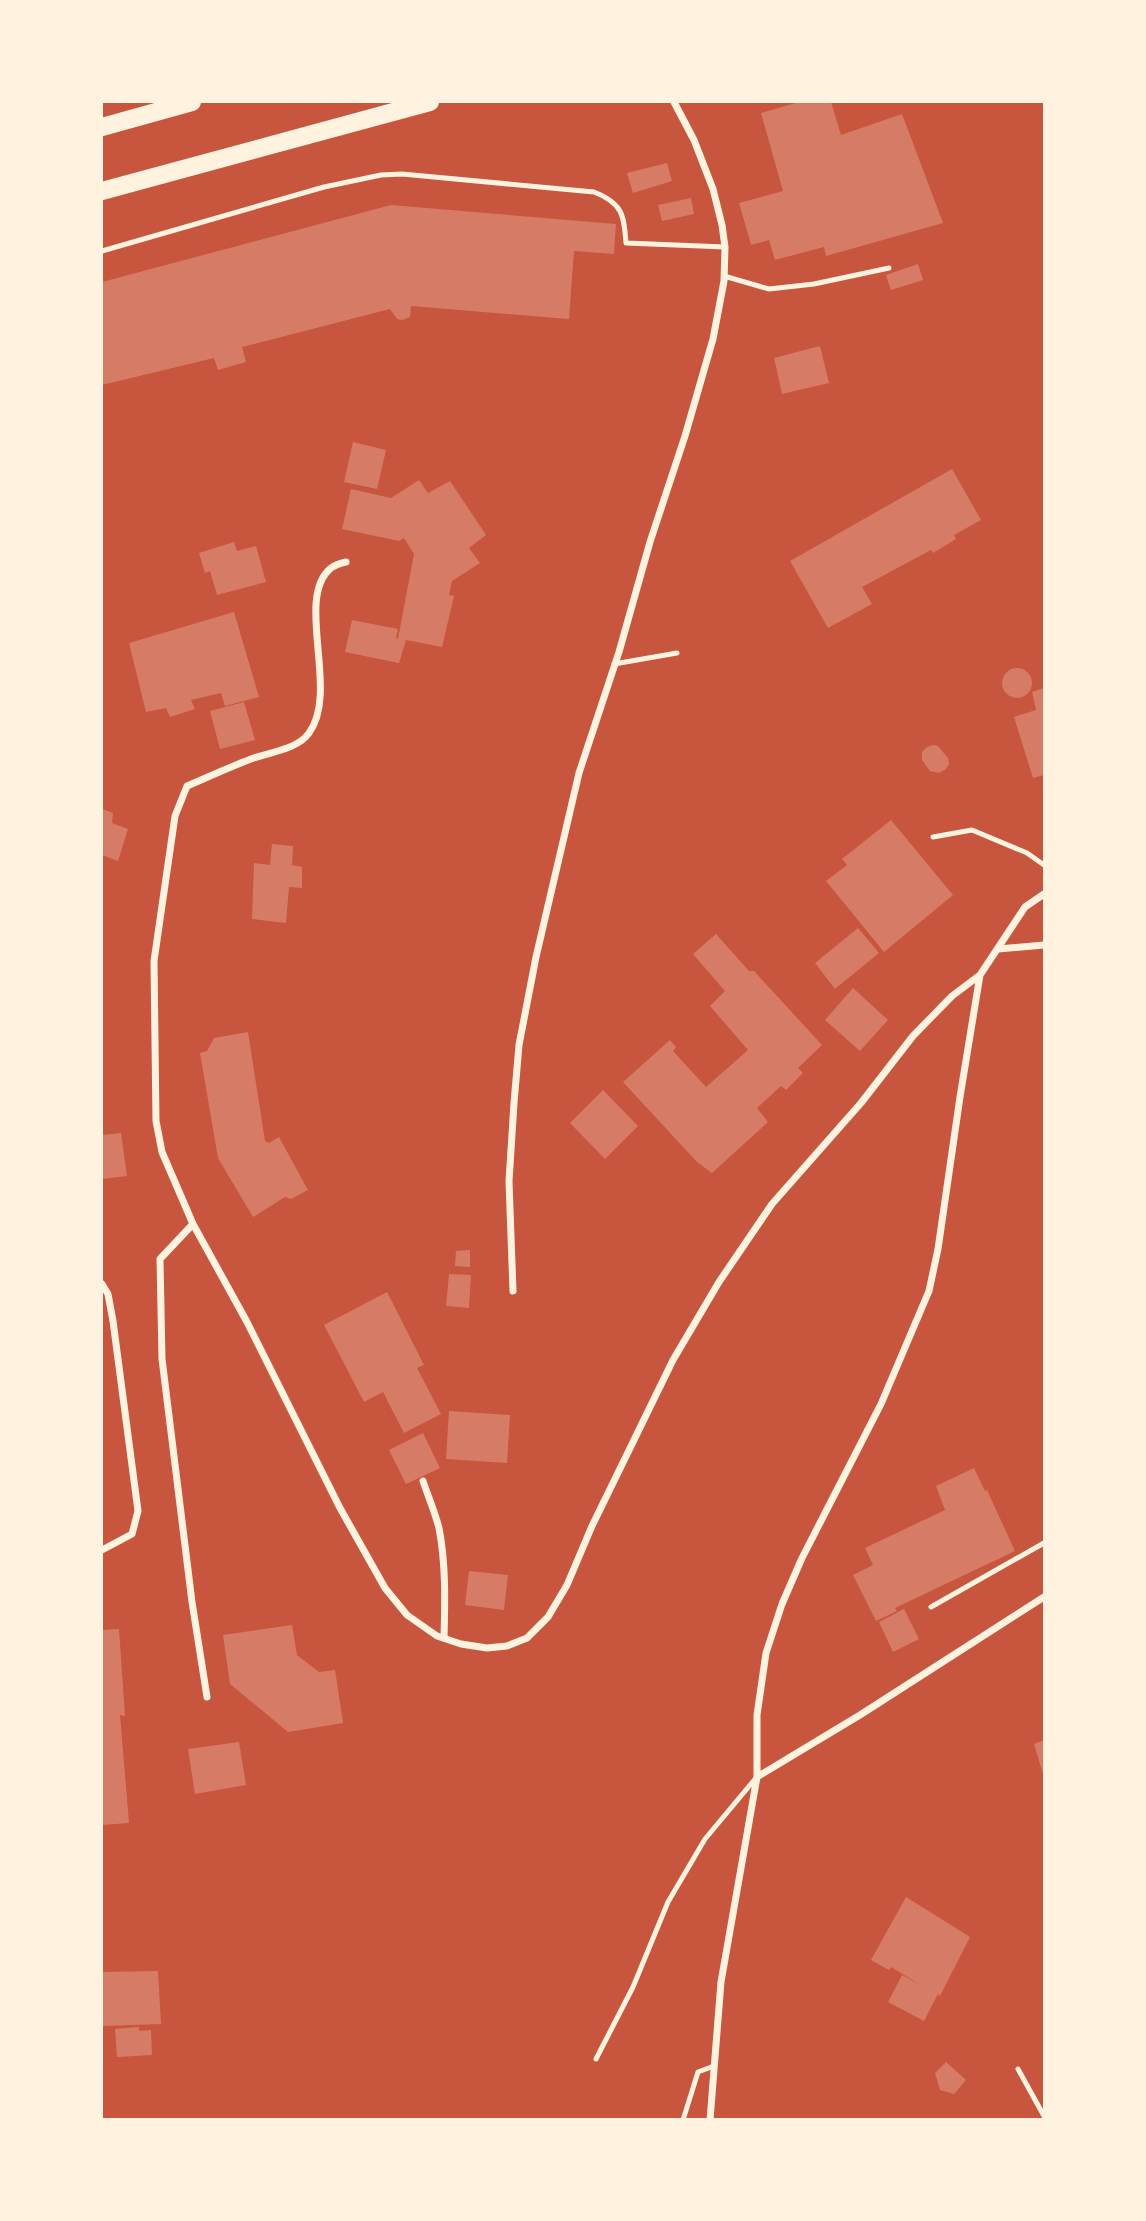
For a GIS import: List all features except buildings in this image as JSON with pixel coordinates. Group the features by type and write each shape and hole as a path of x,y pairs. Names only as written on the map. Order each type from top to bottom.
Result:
{"main road":[{"path":"102,127 192,102"},
{"path":"102,191 430,102"}],"street":[{"path":"513,1291 509,1181 519,1045 536,957 579,773 713,339 724,276 725,247 713,189 694,140 674,102"},
{"path":"346,562 332,566 320,582 316,612 321,686 319,710 309,733 296,744 253,758 187,786 175,816 154,961 156,1121 162,1152 193,1224 247,1322 340,1508 385,1588 407,1615 437,1636 461,1644 487,1648 507,1646 527,1638 548,1616 567,1584 592,1526 673,1360 719,1282 772,1204 862,1103 913,1036 952,996 981,975 1025,907 1045,894"},
{"path":"998,949 1045,945"},
{"path":"710,2119 721,1982 757,1777 758,1715 766,1653 782,1604 802,1558 881,1404 929,1291 981,975"},
{"path":"193,1224 160,1259 162,1359 192,1602 207,1697"},
{"path":"102,1284 113,1321 138,1511 132,1534 102,1550"},
{"path":"423,1481 438,1525 442,1550 444,1638"},
{"path":"757,1777 1045,1597"}],"lane":[{"path":"102,251 353,180 402,174 594,192 609,198 619,207 625,219 626,243 725,247"},
{"path":"724,276 769,289 814,284 889,268"},
{"path":"614,664 677,653"},
{"path":"933,837 972,830 1027,853 1045,865"},
{"path":"931,1607 1045,1543"},
{"path":"596,2059 633,1987 668,1902 705,1839 757,1777"},
{"path":"683,2119 698,2072 713,2066"},
{"path":"1018,2069 1045,2116"}]}
